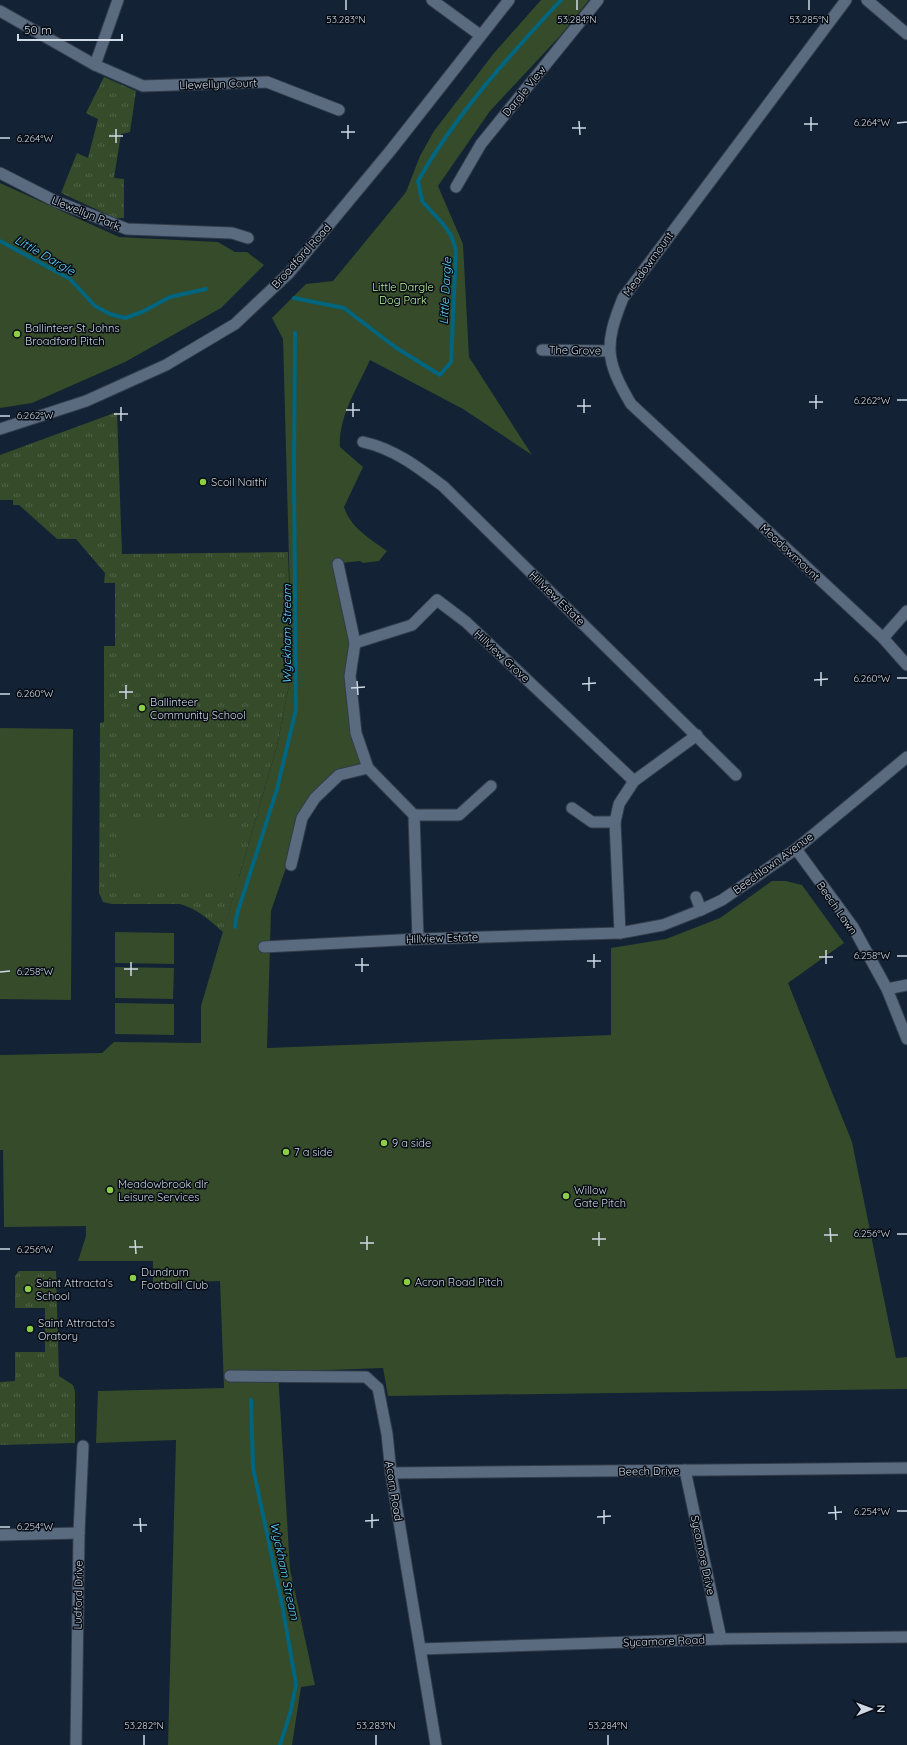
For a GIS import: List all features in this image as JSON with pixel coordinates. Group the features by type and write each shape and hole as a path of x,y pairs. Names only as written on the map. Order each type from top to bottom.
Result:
{"street":[{"path":"95,65 118,0"},
{"path":"432,0 480,35"},
{"name":"Broadford Road","path":"0,429 99,395 166,365 235,324 289,273 391,150 509,0"},
{"name":"Dargle View","path":"456,187 481,144 598,0"},
{"name":"Meadowmount","path":"846,0 623,298 613,323 609,351 617,380 631,404 883,638 907,665"},
{"path":"867,0 907,34"},
{"name":"Llewellyn Court","path":"0,11 95,65 143,86 266,82 339,110"},
{"name":"Llewellyn Park","path":"0,173 55,201 127,229 232,233 248,238"},
{"name":"The Grove","path":"542,350 609,351"},
{"name":"Hillview Estate","path":"363,442 383,446 410,462 444,487 736,775"},
{"path":"338,564 355,643 350,676 356,733 368,768 414,815 418,939"},
{"name":"Hillview Grove","path":"355,643 412,625 437,600 466,622 634,780"},
{"path":"883,638 907,611"},
{"path":"620,933 616,822 619,804 634,780 697,735"},
{"name":"Beechlawn Avenue","path":"620,933 663,925 722,900 796,849 907,757"},
{"path":"291,865 302,818 315,798 339,775 368,768"},
{"path":"414,815 459,815 491,786"},
{"path":"572,808 592,822 616,822"},
{"name":"Beech Lawn","path":"796,849 852,927 887,989 907,1039"},
{"path":"696,897 701,910"},
{"name":"Hillview Estate","path":"264,947 418,939 620,933"},
{"path":"887,989 907,985"},
{"name":"Acorn Road","path":"230,1376 366,1377 378,1388 436,1745"},
{"name":"Ludford Drive","path":"76,1745 79,1533 83,1446"},
{"name":"Beech Drive","path":"391,1473 907,1468"},
{"name":"Sycamore Drive","path":"685,1470 721,1639"},
{"path":"0,1535 79,1533"},
{"name":"Sycamore Road","path":"421,1649 721,1639 907,1637"}],"green space":[{"name":"Little Dargle Dog Park","path":"541,0 589,0 560,36 490,111 438,186 463,244 469,357 532,455 463,409 370,360 345,413 340,436 340,447 363,467 344,507 351,521 356,527 387,551 379,561 342,563 349,605 350,679 365,766 311,796 271,911 267,1048 611,1035 611,948 666,939 720,918 772,881 786,881 802,885 844,943 788,983 852,1142 896,1358 907,1357 907,1389 388,1396 383,1368 278,1372 290,1569 315,1685 301,1687 292,1745 168,1745 176,1440 96,1443 98,1391 224,1388 220,1281 153,1283 153,1261 78,1261 86,1236 86,1226 4,1227 3,1150 0,1150 0,1055 102,1053 114,1042 201,1043 201,1006 236,887 116,887 116,820 239,820 239,877 277,746 292,670 283,339 272,318 306,284 333,281 406,192 420,156 434,131 494,53"},
{"path":"104,77 136,91 130,132 121,134 114,178 124,179 124,218 115,218 61,193 77,153 88,158 98,119 86,113"},
{"path":"0,183 119,237 218,242 235,252 247,252 264,265 221,308 125,362 32,403 0,408"},
{"path":"117,412 122,554 288,552 292,670 277,746 223,932 198,912 180,904 112,904 103,902 99,893 100,723 104,722 104,646 115,646 115,583 104,583 105,573 76,539 57,539 19,505 13,505 13,500 0,500 0,455"},
{"path":"0,728 73,729 71,1000 0,999"},
{"path":"115,932 174,933 174,964 115,963"},
{"path":"115,967 174,968 173,999 115,998"},
{"path":"115,1003 174,1004 174,1035 115,1034"},
{"path":"19,1271 56,1271 59,1376 73,1385 75,1391 75,1443 0,1445 0,1382 15,1381 15,1352 45,1352 45,1308 15,1308 15,1276"}],"waterway":[{"name":"Little Dargle","path":"294,298 344,308 395,347 440,375 451,362 456,250 451,235 422,201 418,181 449,132 484,86 561,0"},
{"name":"Little Dargle","path":"0,241 70,279 95,306 110,314 125,318 142,312 170,297 206,289"},
{"name":"Wyckham Stream","path":"235,927 237,914 277,789 296,709 294,475 295,333"},
{"name":"Wyckham Stream","path":"251,1400 253,1468 282,1604 296,1684 291,1710 280,1745"}],"place":[{"name":"Ballinteer St Johns Broadford Pitch","path":"17,334"},
{"name":"Scoil Naithí","path":"203,482"},
{"name":"Ballinteer Community School","path":"142,708"},
{"name":"9 a side","path":"384,1143"},
{"name":"7 a side","path":"286,1152"},
{"name":"Meadowbrook dlr Leisure Services","path":"110,1190"},
{"name":"Willow Gate Pitch","path":"566,1196"},
{"name":"Dundrum Football Club","path":"133,1278"},
{"name":"Acron Road Pitch","path":"407,1282"},
{"name":"Saint Attracta's School","path":"28,1289"},
{"name":"Saint Attracta's Oratory","path":"30,1329"}]}
